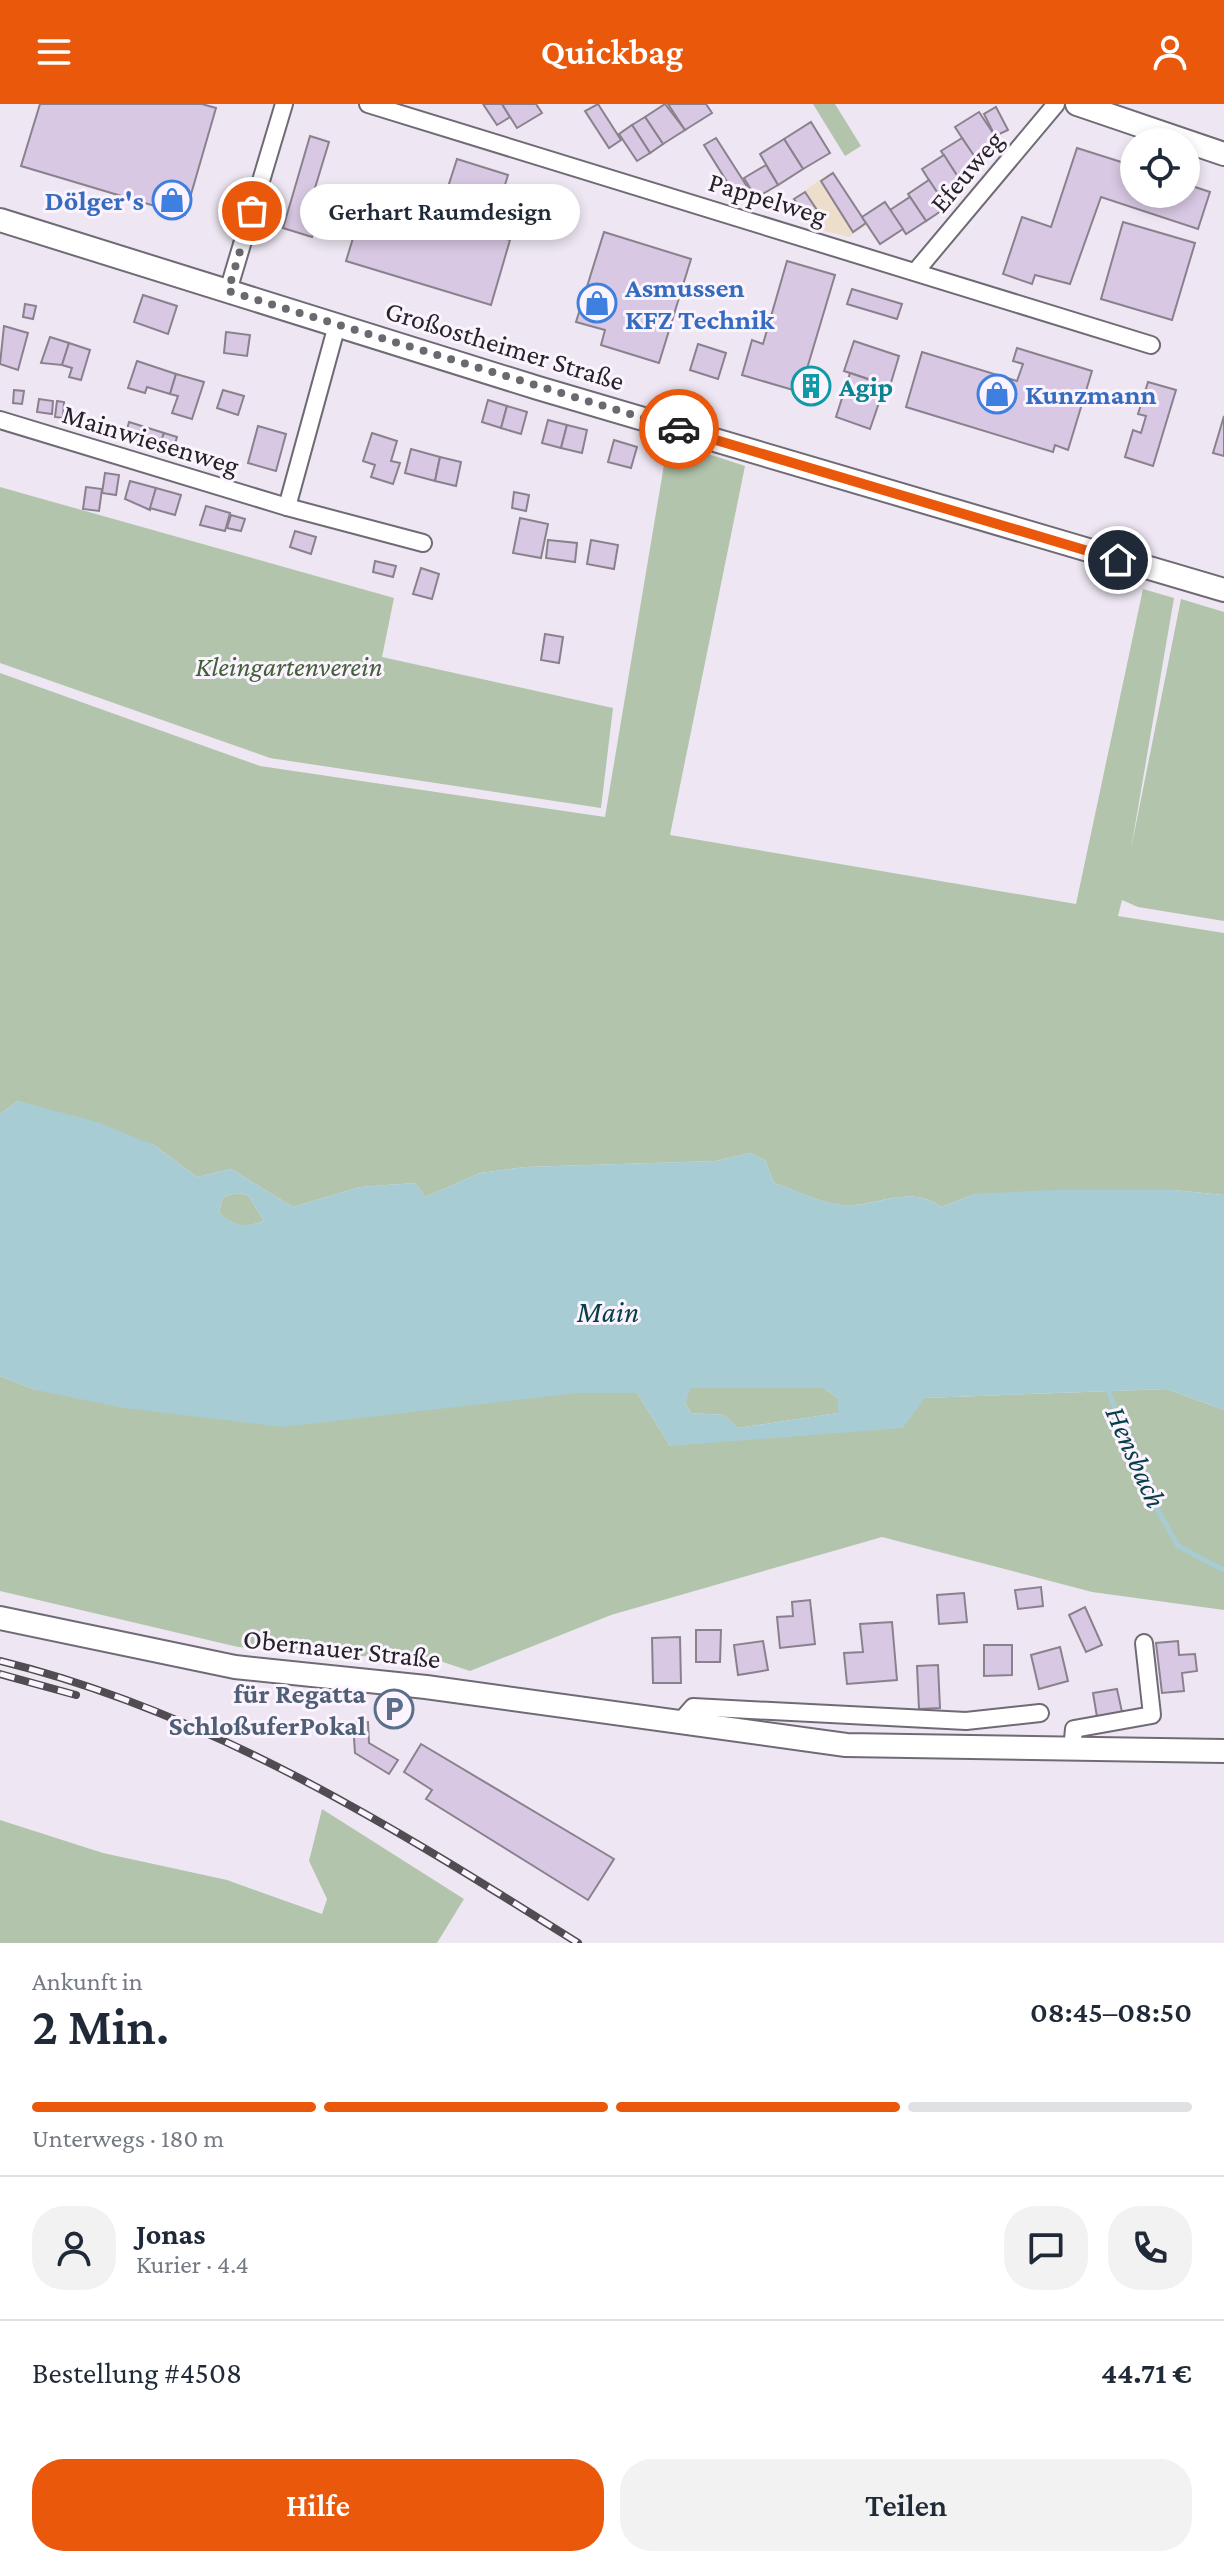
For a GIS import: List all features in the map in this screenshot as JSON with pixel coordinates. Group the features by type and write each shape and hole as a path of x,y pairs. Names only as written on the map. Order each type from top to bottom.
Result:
{"main road":[{"path":"1077,104 1224,154"},
{"name":"Großostheimer Straße","path":"0,220 337,325 1224,590"},
{"name":"Obernauer Straße","path":"0,1618 235,1667 426,1687 846,1745 1224,1751"}],"street":[{"path":"228,291 284,104"},
{"name":"Pappelweg","path":"368,104 1151,345"},
{"name":"Efeuweg","path":"916,271 1056,104"},
{"path":"287,507 337,325"},
{"name":"Mainwiesenweg","path":"0,420 287,507 423,543"},
{"path":"1072,1750 1074,1729 1152,1715 1144,1643"},
{"path":"680,1722 693,1707 966,1721 1040,1713"}],"shaded area":[{"path":"833,171 867,225 849,237 808,227 791,200"}],"green space":[{"path":"813,104 835,104 861,146 845,156"},
{"path":"668,441 745,466 670,835 1076,904 1143,589 1174,598 1131,849 1181,599 1224,612 1224,921 1138,907 1122,900 1118,916 1224,933 1224,1195 1173,1190 975,1194 941,1207 917,1197 841,1205 774,1183 765,1160 750,1153 716,1161 525,1167 480,1173 425,1197 415,1183 360,1187 293,1207 231,1169 197,1177 154,1145 18,1101 0,1114 0,673 260,766 605,817"},
{"name":"Kleingartenverein","path":"0,487 394,598 382,657 613,708 601,808 270,758 0,663"},
{"path":"237,1193 248,1195 264,1221 240,1225 219,1212 223,1197"},
{"path":"0,1376 36,1390 637,1393 670,1446 924,1398 1167,1389 1224,1410 1224,1610 1092,1592 882,1537 611,1615 470,1671 428,1657 351,1656 238,1647 0,1591"},
{"path":"690,1388 823,1388 838,1398 838,1413 738,1428 724,1415 691,1413 685,1403"},
{"path":"322,1809 464,1899 437,1943 0,1943 0,1820 103,1853 227,1880 322,1914 327,1899 309,1861"}],"water":[{"name":"Main","path":"18,1101 97,1122 154,1145 197,1177 231,1169 293,1207 360,1187 415,1183 425,1197 480,1173 525,1167 716,1161 750,1153 765,1160 774,1183 842,1205 917,1197 941,1207 975,1194 1052,1190 1173,1190 1224,1195 1224,1410 1167,1389 925,1398 903,1428 670,1446 637,1393 578,1393 283,1427 124,1408 36,1390 0,1376 0,1114","holes":["237,1193 248,1195 264,1221 240,1224 219,1212 223,1197","691,1388 823,1388 838,1398 838,1413 738,1428 724,1415 691,1413 685,1403"]}],"building":[{"path":"40,104 202,104 216,108 185,215 21,166"},
{"path":"483,104 502,104 510,117 497,125"},
{"path":"502,104 536,104 542,113 517,128"},
{"path":"598,104 621,140 609,148 585,111"},
{"path":"665,104 685,130 663,144 645,117"},
{"path":"668,104 706,104 712,113 685,130"},
{"path":"996,107 1008,130 995,136 984,114"},
{"path":"979,112 999,142 975,158 955,127"},
{"path":"645,117 663,144 650,153 632,125"},
{"path":"811,122 830,153 803,169 784,139"},
{"path":"632,125 650,153 637,161 619,134"},
{"path":"310,136 329,142 311,201 320,209 312,237 283,228"},
{"path":"716,138 748,188 736,196 704,145"},
{"path":"962,138 979,163 958,177 941,151"},
{"path":"784,139 803,169 778,185 760,154"},
{"path":"1077,148 1120,162 1120,203 1101,197 1070,284 1035,275 1032,284 1003,274 1022,217 1051,227"},
{"path":"944,155 963,185 941,199 922,169"},
{"path":"457,159 508,175 490,234 510,240 491,305 346,261 366,196 438,218"},
{"path":"766,165 778,185 756,198 744,178"},
{"path":"833,173 866,223 853,232 821,181"},
{"path":"929,180 947,207 926,221 908,194"},
{"path":"1200,189 1210,192 1198,229 1134,208 1200,208"},
{"path":"805,192 821,216 810,224 794,199"},
{"path":"910,197 926,221 906,234 890,210"},
{"path":"885,202 903,229 880,244 862,217"},
{"path":"1123,222 1195,243 1172,320 1101,299"},
{"path":"604,232 691,259 659,363 601,345 605,330 576,322"},
{"path":"787,261 835,275 800,392 742,375 752,340 763,344"},
{"path":"852,289 902,304 897,319 847,304"},
{"path":"143,295 177,306 168,334 134,322"},
{"path":"25,304 36,306 33,319 23,317"},
{"path":"4,326 28,333 18,370 0,364"},
{"path":"226,332 250,335 247,356 224,353"},
{"path":"50,337 69,343 62,365 41,363"},
{"name":"Agip","path":"854,341 899,356 890,386 844,371"},
{"path":"69,343 90,350 81,380 69,377 72,368 62,365"},
{"path":"698,344 726,353 718,379 690,370"},
{"name":"Kunzmann","path":"1017,348 1092,371 1068,450 1055,445 1053,452 906,407 922,352 1017,381 1023,364 1013,361"},
{"path":"137,361 176,374 170,394 147,387 145,393 128,388"},
{"name":"Agip","path":"809,368 823,372 813,404 798,400"},
{"path":"850,373 885,385 870,429 836,417"},
{"path":"176,374 204,382 192,419 172,413 178,396 170,394"},
{"path":"1148,382 1176,390 1153,466 1125,457 1133,430 1141,433 1146,416 1138,414"},
{"path":"14,390 24,391 22,404 13,403"},
{"path":"223,390 244,396 238,415 217,408"},
{"path":"39,399 53,401 52,414 37,412"},
{"path":"488,400 507,406 501,428 482,422"},
{"path":"57,401 64,402 63,418 55,417"},
{"path":"507,406 527,412 521,434 501,428"},
{"path":"1224,416 1224,456 1213,453"},
{"path":"548,420 567,425 561,448 542,443"},
{"path":"129,422 164,433 159,447 125,437"},
{"path":"567,425 587,430 582,453 561,448"},
{"path":"258,426 286,434 276,471 248,463"},
{"path":"164,433 177,437 173,451 159,447"},
{"path":"372,433 397,441 391,461 400,463 393,484 371,477 375,465 363,461"},
{"path":"614,440 637,447 631,468 608,462"},
{"path":"411,449 440,457 435,481 405,473"},
{"path":"440,457 461,462 456,486 435,481"},
{"path":"105,473 119,475 116,495 102,493"},
{"path":"130,481 156,488 150,510 125,499"},
{"path":"86,487 102,489 99,511 83,509"},
{"path":"156,488 181,495 175,515 150,508"},
{"path":"514,492 529,495 526,511 512,508"},
{"path":"206,506 230,513 225,531 200,525"},
{"path":"231,515 245,519 241,531 227,528"},
{"path":"520,518 548,524 541,558 513,553"},
{"path":"295,531 316,537 311,554 290,547"},
{"path":"548,540 577,543 575,562 546,558"},
{"path":"591,540 618,545 614,569 587,564"},
{"path":"375,561 396,566 393,577 373,572"},
{"path":"421,568 439,574 432,599 413,594"},
{"path":"545,634 563,637 559,663 541,660"},
{"path":"1041,1587 1043,1606 1018,1609 1015,1590"},
{"path":"964,1593 967,1622 939,1624 937,1595"},
{"path":"810,1600 815,1644 780,1648 777,1617 793,1616 792,1602"},
{"path":"1085,1607 1102,1645 1086,1652 1069,1615"},
{"path":"892,1622 897,1680 847,1684 844,1653 863,1652 860,1624"},
{"path":"696,1630 721,1630 720,1662 696,1662"},
{"path":"680,1637 681,1683 653,1683 652,1638"},
{"path":"763,1641 768,1670 738,1675 734,1645"},
{"path":"1178,1641 1179,1655 1195,1654 1197,1671 1182,1673 1184,1691 1162,1693 1156,1643"},
{"path":"984,1645 1012,1645 1012,1675 984,1676"},
{"path":"1060,1647 1068,1681 1039,1689 1031,1655"},
{"path":"938,1665 940,1708 919,1709 917,1666"},
{"path":"1117,1689 1122,1712 1097,1717 1093,1693"},
{"path":"368,1722 369,1743 398,1760 389,1774 355,1753 353,1723"},
{"path":"421,1744 614,1859 588,1900 426,1799 432,1790 404,1772"}],"waterway":[{"name":"Hensbach","path":"1107,1387 1143,1484 1178,1546 1224,1570"}],"railway":[{"path":"0,1661 78,1683 154,1711 300,1778 371,1817 578,1943"},
{"path":"0,1674 76,1695"}],"way so far":[{"path":"252,211 228,291 679,429"}],"place":[{"name":"Dölger's","path":"172,200"},
{"name":"Gerhart Raumdesign","path":"252,211"},
{"name":"Asmussen KFZ Technik","path":"597,303"},
{"name":"Agip","path":"811,386"},
{"name":"Kunzmann","path":"997,394"},
{"name":"für Regatta SchloßuferPokal","path":"394,1709"}],"route":[{"path":"679,429 1118,560"}]}
